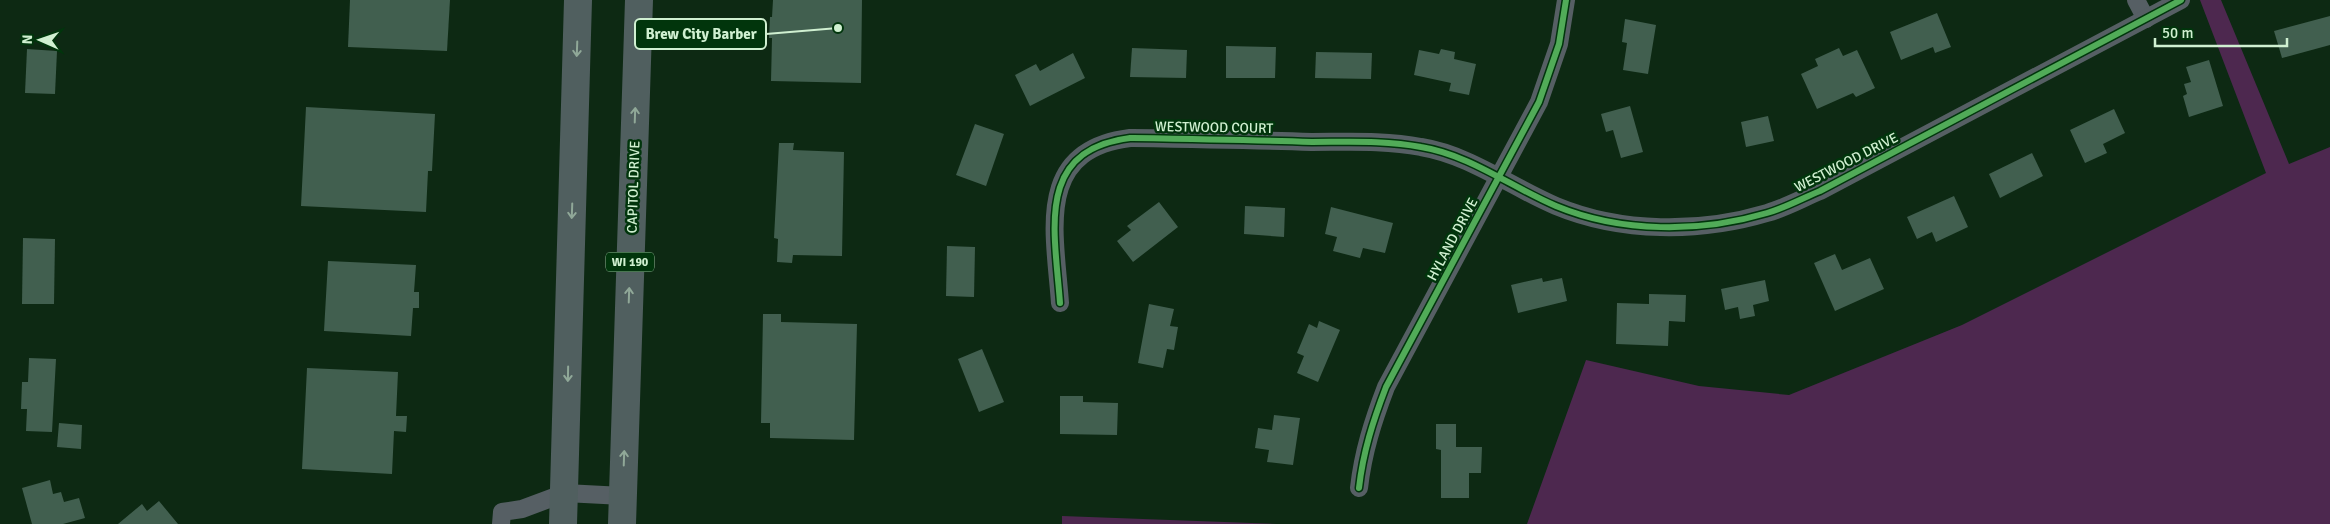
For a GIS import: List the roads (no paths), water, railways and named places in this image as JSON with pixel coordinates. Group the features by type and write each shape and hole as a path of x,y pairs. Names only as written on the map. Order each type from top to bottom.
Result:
{"main road":[{"path":"564,524 578,0"},
{"name":"CAPITOL DRIVE","path":"622,524 639,0"}],"street":[{"name":"HYLAND DRIVE","path":"1359,488 1362,462 1370,428 1386,387 1539,102 1559,44 1566,0"},
{"path":"2136,0 2146,19"},
{"name":"WESTWOOD DRIVE","path":"1499,178 1557,206 1604,220 1654,227 1715,225 1769,213 1820,191 2180,0"},
{"name":"WESTWOOD COURT","path":"1060,303 1055,230 1060,185 1077,158 1109,141 1130,138 1403,144 1446,153 1499,178"},
{"path":"501,524 502,512 522,509 565,493 623,496"}],"place":[{"name":"Brew City Barber","path":"838,28"}]}
